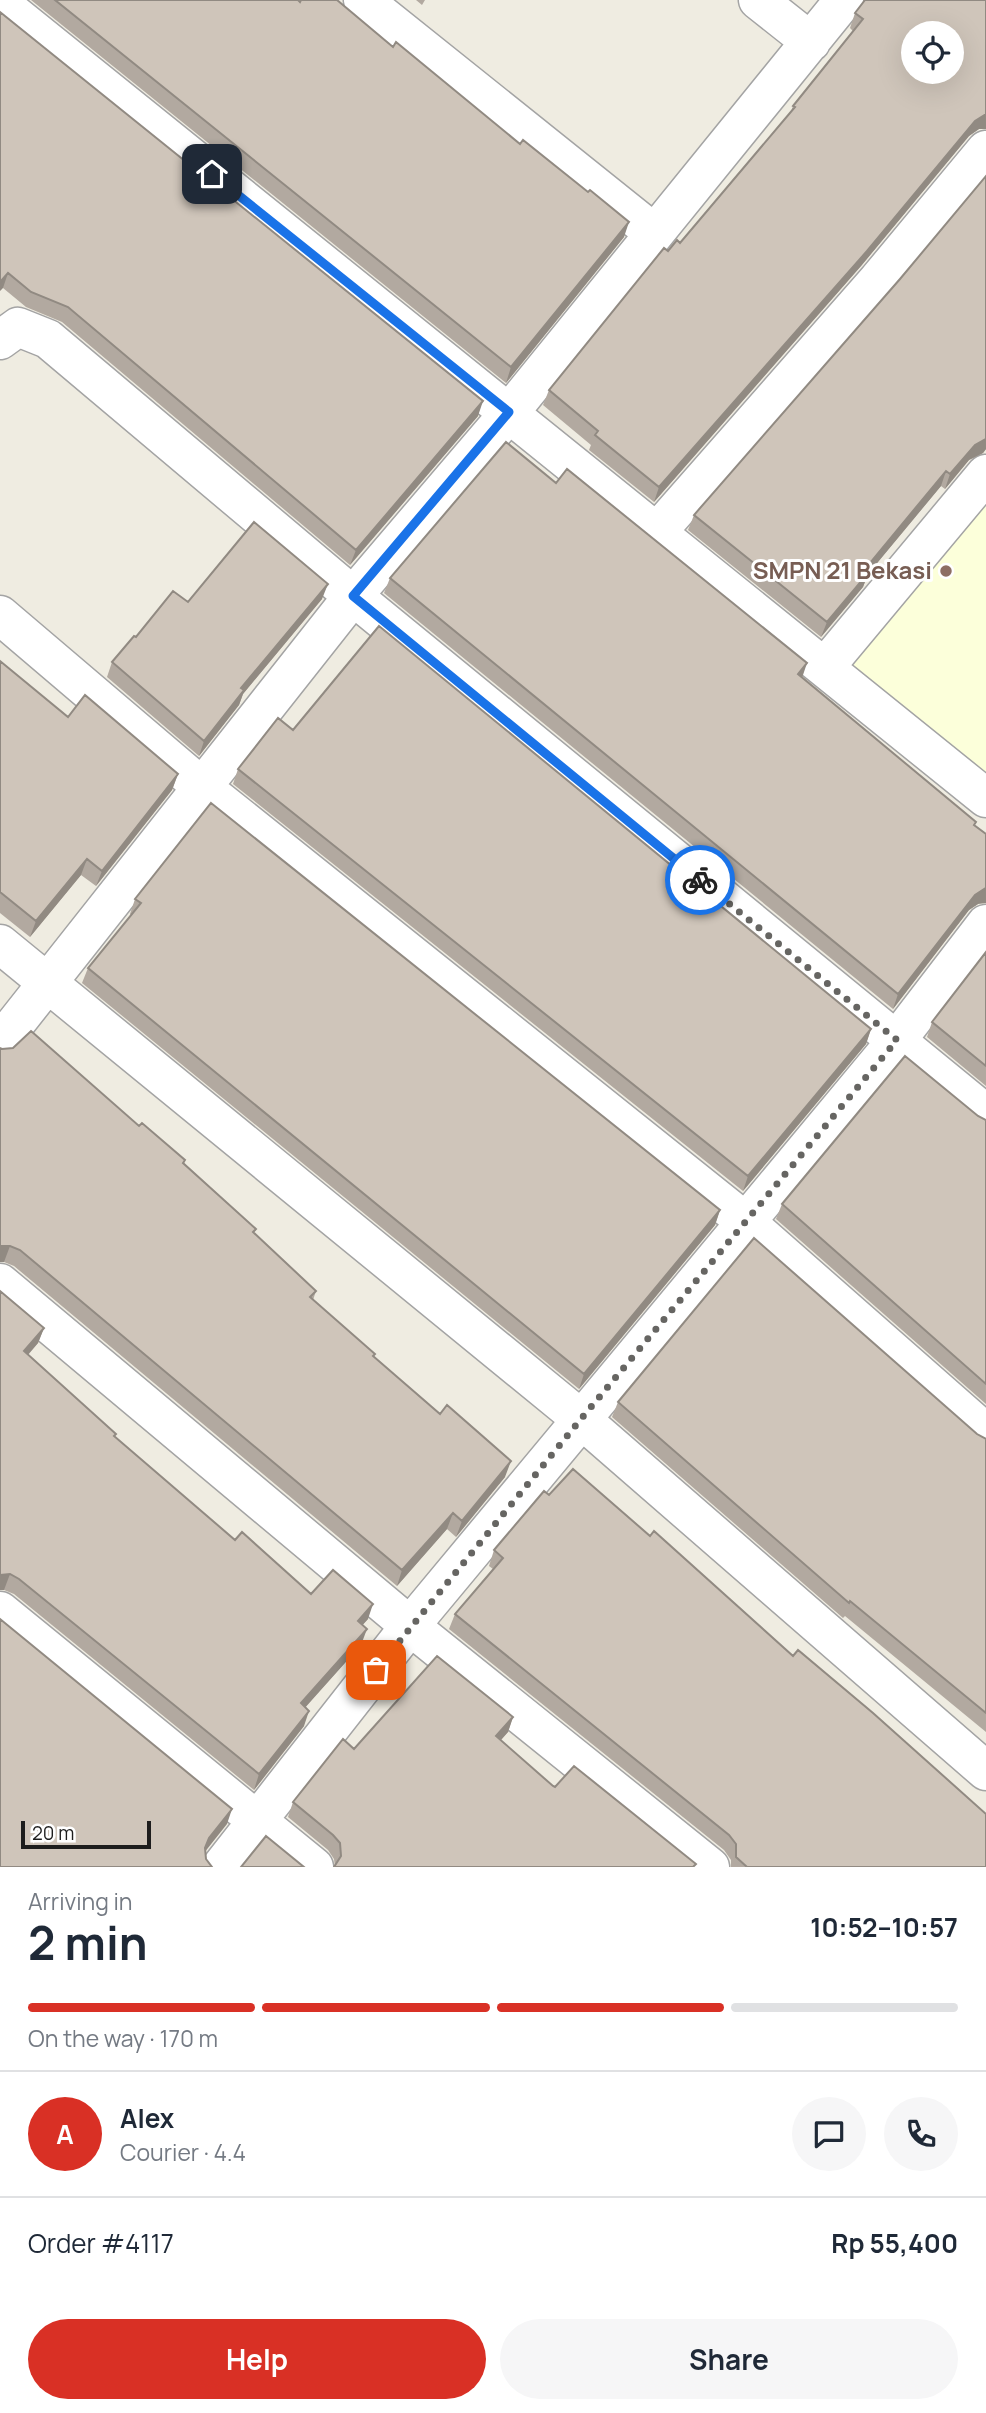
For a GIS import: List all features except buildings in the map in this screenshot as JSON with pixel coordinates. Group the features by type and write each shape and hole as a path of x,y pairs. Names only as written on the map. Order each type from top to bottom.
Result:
{"street":[{"path":"363,0 653,233"},
{"path":"758,0 811,42"},
{"path":"0,1043 353,596 509,412 844,0"},
{"path":"0,3 986,798"},
{"path":"657,532 878,280 986,150"},
{"path":"0,340 18,327 48,339 353,596 986,1114"},
{"path":"825,667 986,474"},
{"path":"0,615 202,787 746,1222 986,1433"},
{"path":"222,1867 410,1626 897,1040 986,923"},
{"path":"0,944 581,1419 986,1771"},
{"path":"0,1283 410,1626 710,1867"},
{"path":"0,1611 314,1867"}],"shaded area":[{"name":"SMPN 21 Bekasi","path":"986,474 986,798 825,667"}],"way so far":[{"path":"376,1670 897,1040 700,880"}],"place":[{"name":"SMPN 21 Bekasi","path":"946,571"}],"route":[{"path":"212,174 509,412 353,596 700,880"}]}
